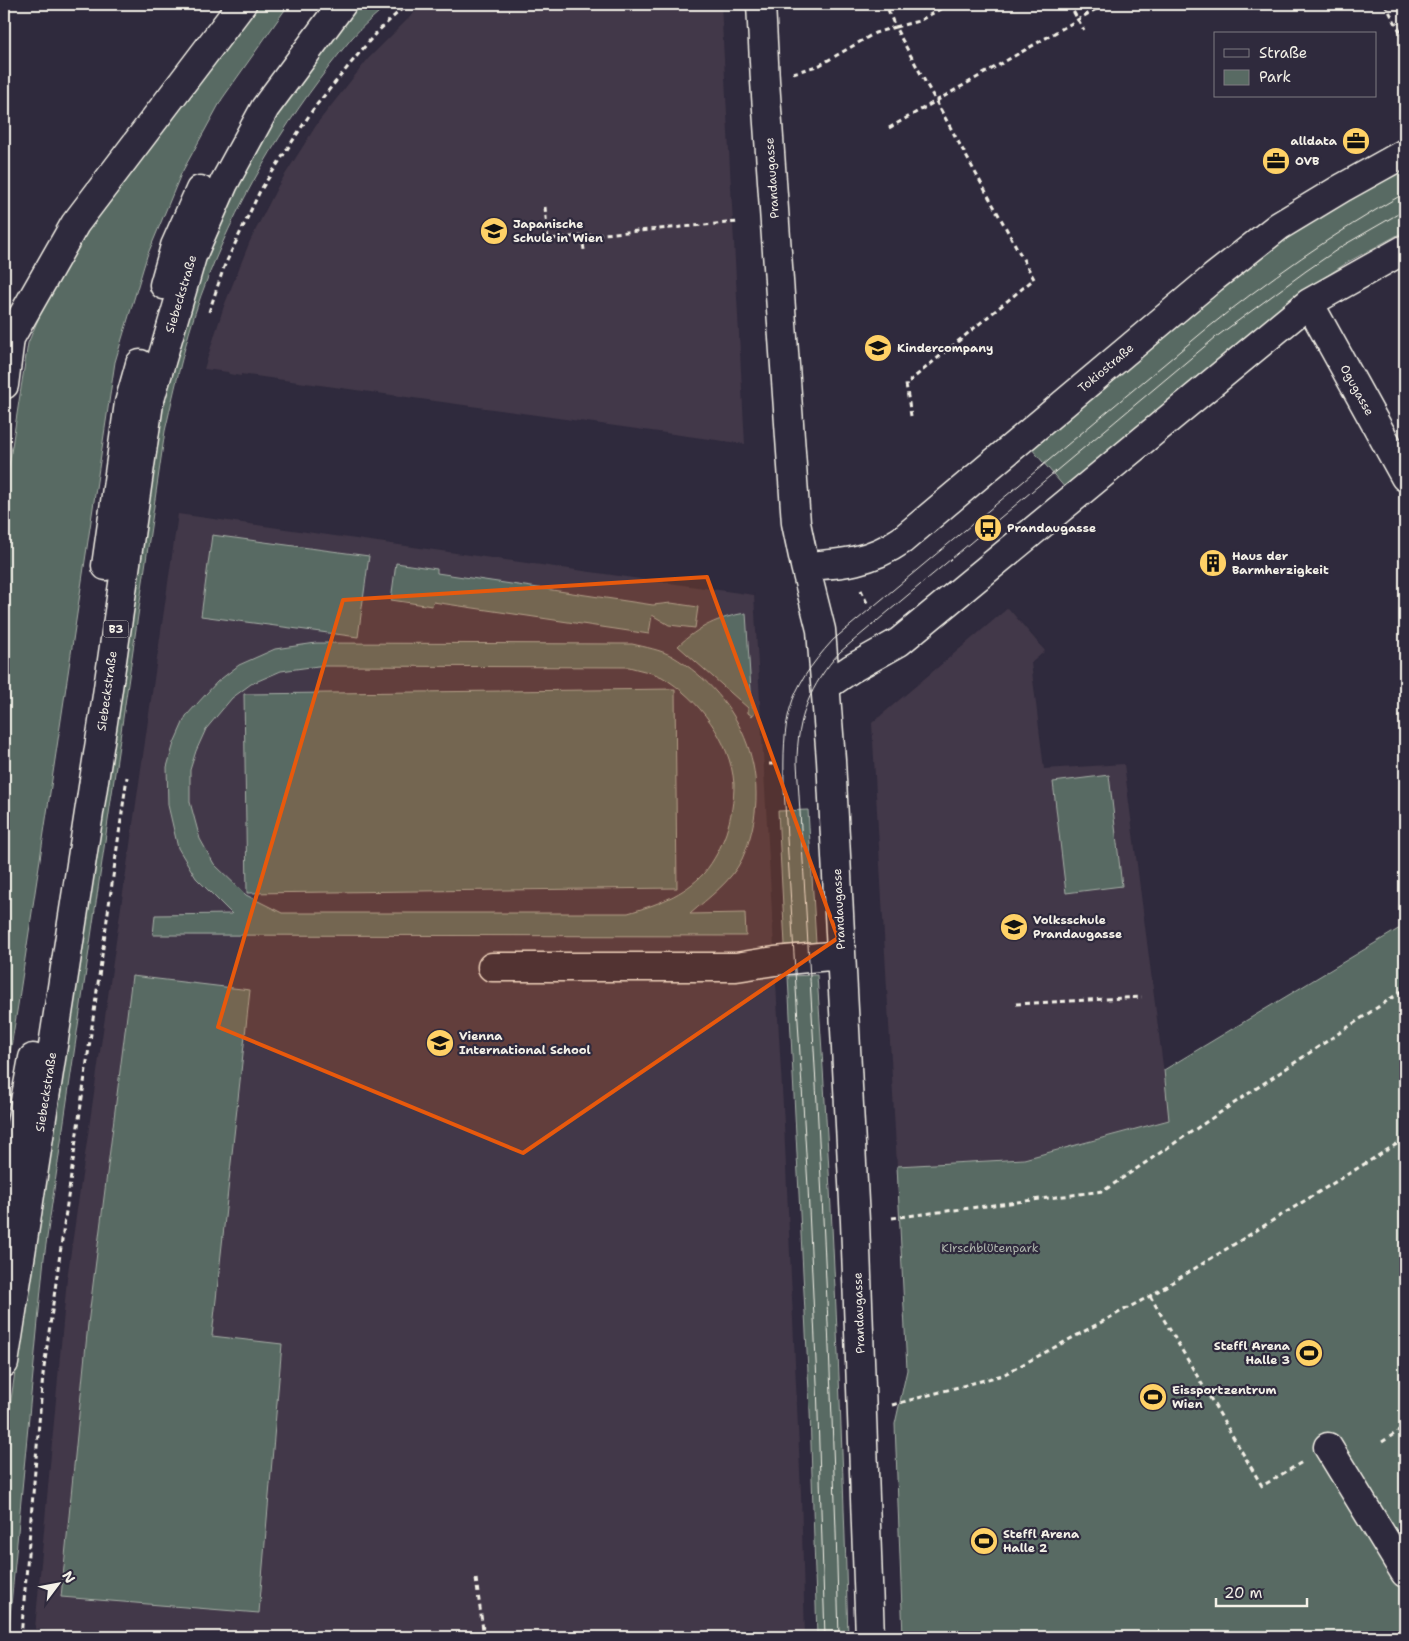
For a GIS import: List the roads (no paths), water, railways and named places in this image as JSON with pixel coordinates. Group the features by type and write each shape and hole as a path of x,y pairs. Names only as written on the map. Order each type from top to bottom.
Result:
{"street":[{"path":"4,385 7,338 75,224 242,4"},
{"name":"Siebeckstraße","path":"4,1215 45,990 129,403 175,246 206,178 250,100 324,4"},
{"name":"Siebeckstraße","path":"4,1363 105,709 149,403 192,256 224,183 264,108 342,4"},
{"name":"Prandaugasse","path":"762,4 765,81 796,523 821,630 832,760 855,1221 870,1637"},
{"name":"Tokiostraße","path":"805,566 855,562 890,549 1213,278 1278,226 1405,153"},
{"path":"826,686 904,637 1309,303 1405,249"},
{"name":"Ogugasse","path":"1309,303 1405,477"},
{"path":"492,967 736,967 775,961 842,955"},
{"path":"1328,1447 1405,1573"}],"tram line":[{"path":"825,1637 817,1383 808,1187 784,788 786,725 796,692 817,659 833,640 1204,331 1302,258 1352,224 1405,193"},
{"path":"839,1637 827,1309 797,763 800,731 807,703 821,677 840,652 1216,337 1344,245 1405,210"}],"place":[{"name":"alldata","path":"1356,141"},
{"name":"OVB","path":"1276,161"},
{"name":"Japanische Schule in Wien","path":"494,231"},
{"name":"Kindercompany","path":"878,348"},
{"name":"Prandaugasse","path":"988,528"},
{"name":"Haus der Barmherzigkeit","path":"1213,563"},
{"name":"Volksschule Prandaugasse","path":"1014,927"},
{"name":"Vienna International School","path":"440,1043"},
{"name":"Steffl Arena Halle 3","path":"1309,1353"},
{"name":"Eissportzentrum Wien","path":"1153,1397"},
{"name":"Steffl Arena Halle 2","path":"984,1541"}],"park label":[{"name":"Kirschblütenpark","path":"990,1248"}]}
